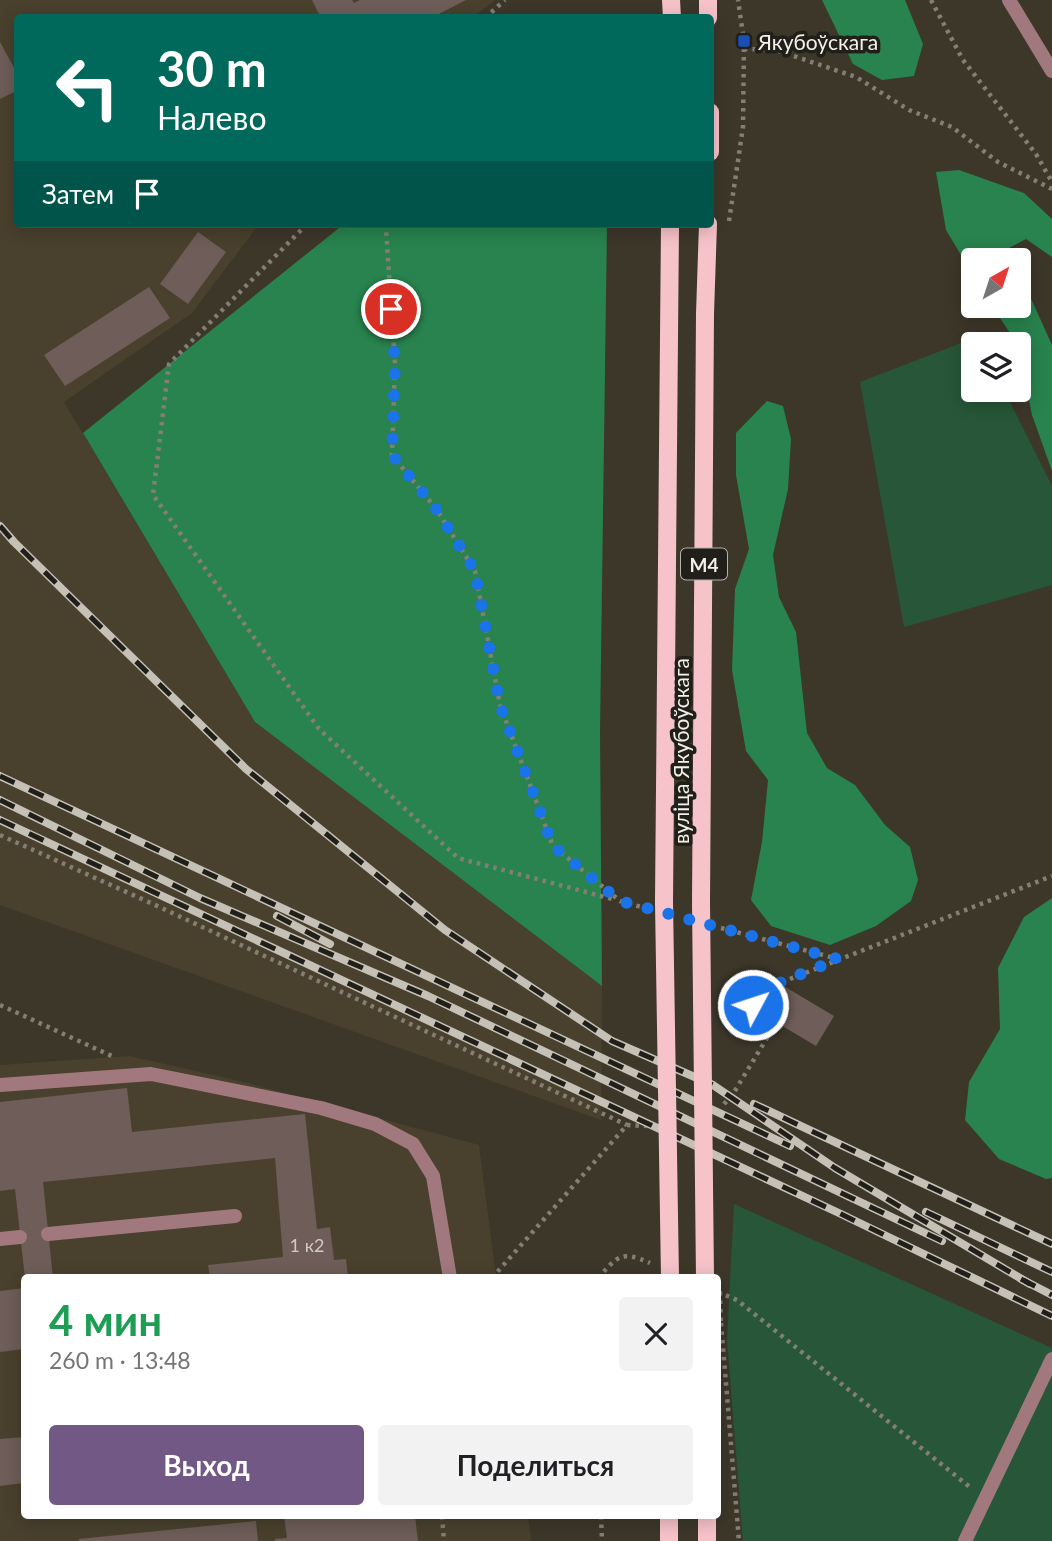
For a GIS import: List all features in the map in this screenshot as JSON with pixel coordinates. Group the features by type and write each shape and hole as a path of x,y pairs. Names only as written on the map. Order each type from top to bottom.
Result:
{"main road":[{"name":"вуліца Якубоўскага","path":"670,228 664,902 670,1274"},
{"name":"вуліца Якубоўскага","path":"705,1274 701,903 708,228"},
{"path":"669,1519 669,1541"},
{"path":"707,1519 707,1541"}],"street":[{"path":"1009,0 1052,71"},
{"path":"0,1085 151,1074 321,1108 375,1124 413,1144 433,1176 449,1274"},
{"path":"48,1234 235,1216"},
{"path":"0,1239 20,1237"},
{"path":"965,1541 1052,1359"}],"path":[{"path":"489,14 505,0"},
{"path":"931,0 963,60 1036,154 1052,182"},
{"path":"744,49 776,50 856,77 909,110 952,127 998,162 1052,190"},
{"path":"303,228 169,364 153,495 319,729 458,858 646,908"},
{"path":"386,228 395,364 392,455 437,510 475,571 500,705 553,846 620,901"},
{"path":"0,835 627,1125 654,1126"},
{"path":"716,1111 733,1094 767,1038 753,1005 767,988 1052,876"},
{"path":"710,925 838,959"},
{"path":"0,1005 151,1074"},
{"path":"496,1274 627,1125"},
{"path":"602,1274 615,1259 631,1255 653,1264"},
{"path":"721,1293 737,1300 985,1500"},
{"path":"721,1323 739,1541"},
{"path":"442,1519 444,1541"},
{"path":"601,1519 602,1541"}],"shaded area":[{"path":"0,0 495,0 477,14 14,14 14,228 256,228 192,313 64,402 255,722 602,986 601,1120 0,905"},
{"path":"129,1056 240,1081 479,1145 496,1274 21,1274 21,1519 528,1519 531,1541 0,1541 0,1065"}],"green space":[{"path":"822,0 905,0 923,44 914,76 882,80 853,64"},
{"path":"959,170 1024,193 1052,219 1052,257 1026,239 1009,248 961,248 961,255 946,230 936,172"},
{"path":"339,228 607,228 600,731 602,986 255,722 83,433"},
{"path":"1031,299 1052,345 1052,471 1029,402 1031,332 1009,332 1000,318 1031,318"},
{"path":"961,343 961,402 1010,402 1052,486 1052,585 904,627 860,382"},
{"path":"767,401 783,406 791,439 788,489 773,555 779,597 796,632 807,733 827,768 855,785 885,825 910,847 918,880 911,901 876,926 830,945 771,926 751,900 762,842 768,780 746,751 732,670 735,589 749,549 736,475 736,433"},
{"path":"1052,898 1052,1178 1046,1179 999,1159 965,1120 969,1082 1000,1029 998,968 1024,917"},
{"path":"734,1204 1052,1348 1052,1541 743,1541 727,1340"}],"building":[{"path":"312,0 352,0 354,3 360,0 466,0 439,14 319,14"},
{"path":"0,42 14,68 14,92 0,99"},
{"path":"198,232 226,252 188,304 160,284"},
{"path":"149,287 170,318 65,386 44,355"},
{"path":"782,985 834,1016 816,1046 764,1015"},
{"path":"127,1088 132,1132 305,1114 317,1229 330,1227 334,1260 346,1259 348,1274 209,1274 208,1265 283,1257 275,1158 43,1182 53,1274 25,1274 15,1189 0,1191 0,1102"},
{"path":"21,1288 21,1349 0,1352 0,1291"},
{"path":"21,1437 21,1483 0,1486 0,1439"},
{"path":"284,1519 415,1519 418,1541 275,1541 287,1538"},
{"path":"256,1521 258,1541 79,1541 79,1539"}],"railway":[{"path":"0,526 246,769 445,930 612,1041 713,1085 835,1168 1030,1284"},
{"path":"0,776 790,1146"},
{"path":"0,800 200,898 428,996 942,1241"},
{"path":"0,820 841,1214 1052,1316"},
{"path":"277,916 330,944"},
{"path":"754,1104 1052,1244"},
{"path":"926,1212 1052,1272"},
{"path":"1021,1279 1052,1295"}],"place":[{"name":"Якубоўскага","path":"744,41"}],"route":[{"path":"391,309 395,364 392,455 437,510 475,571 500,705 553,846 620,901 838,959 767,988 753,1005"}]}
